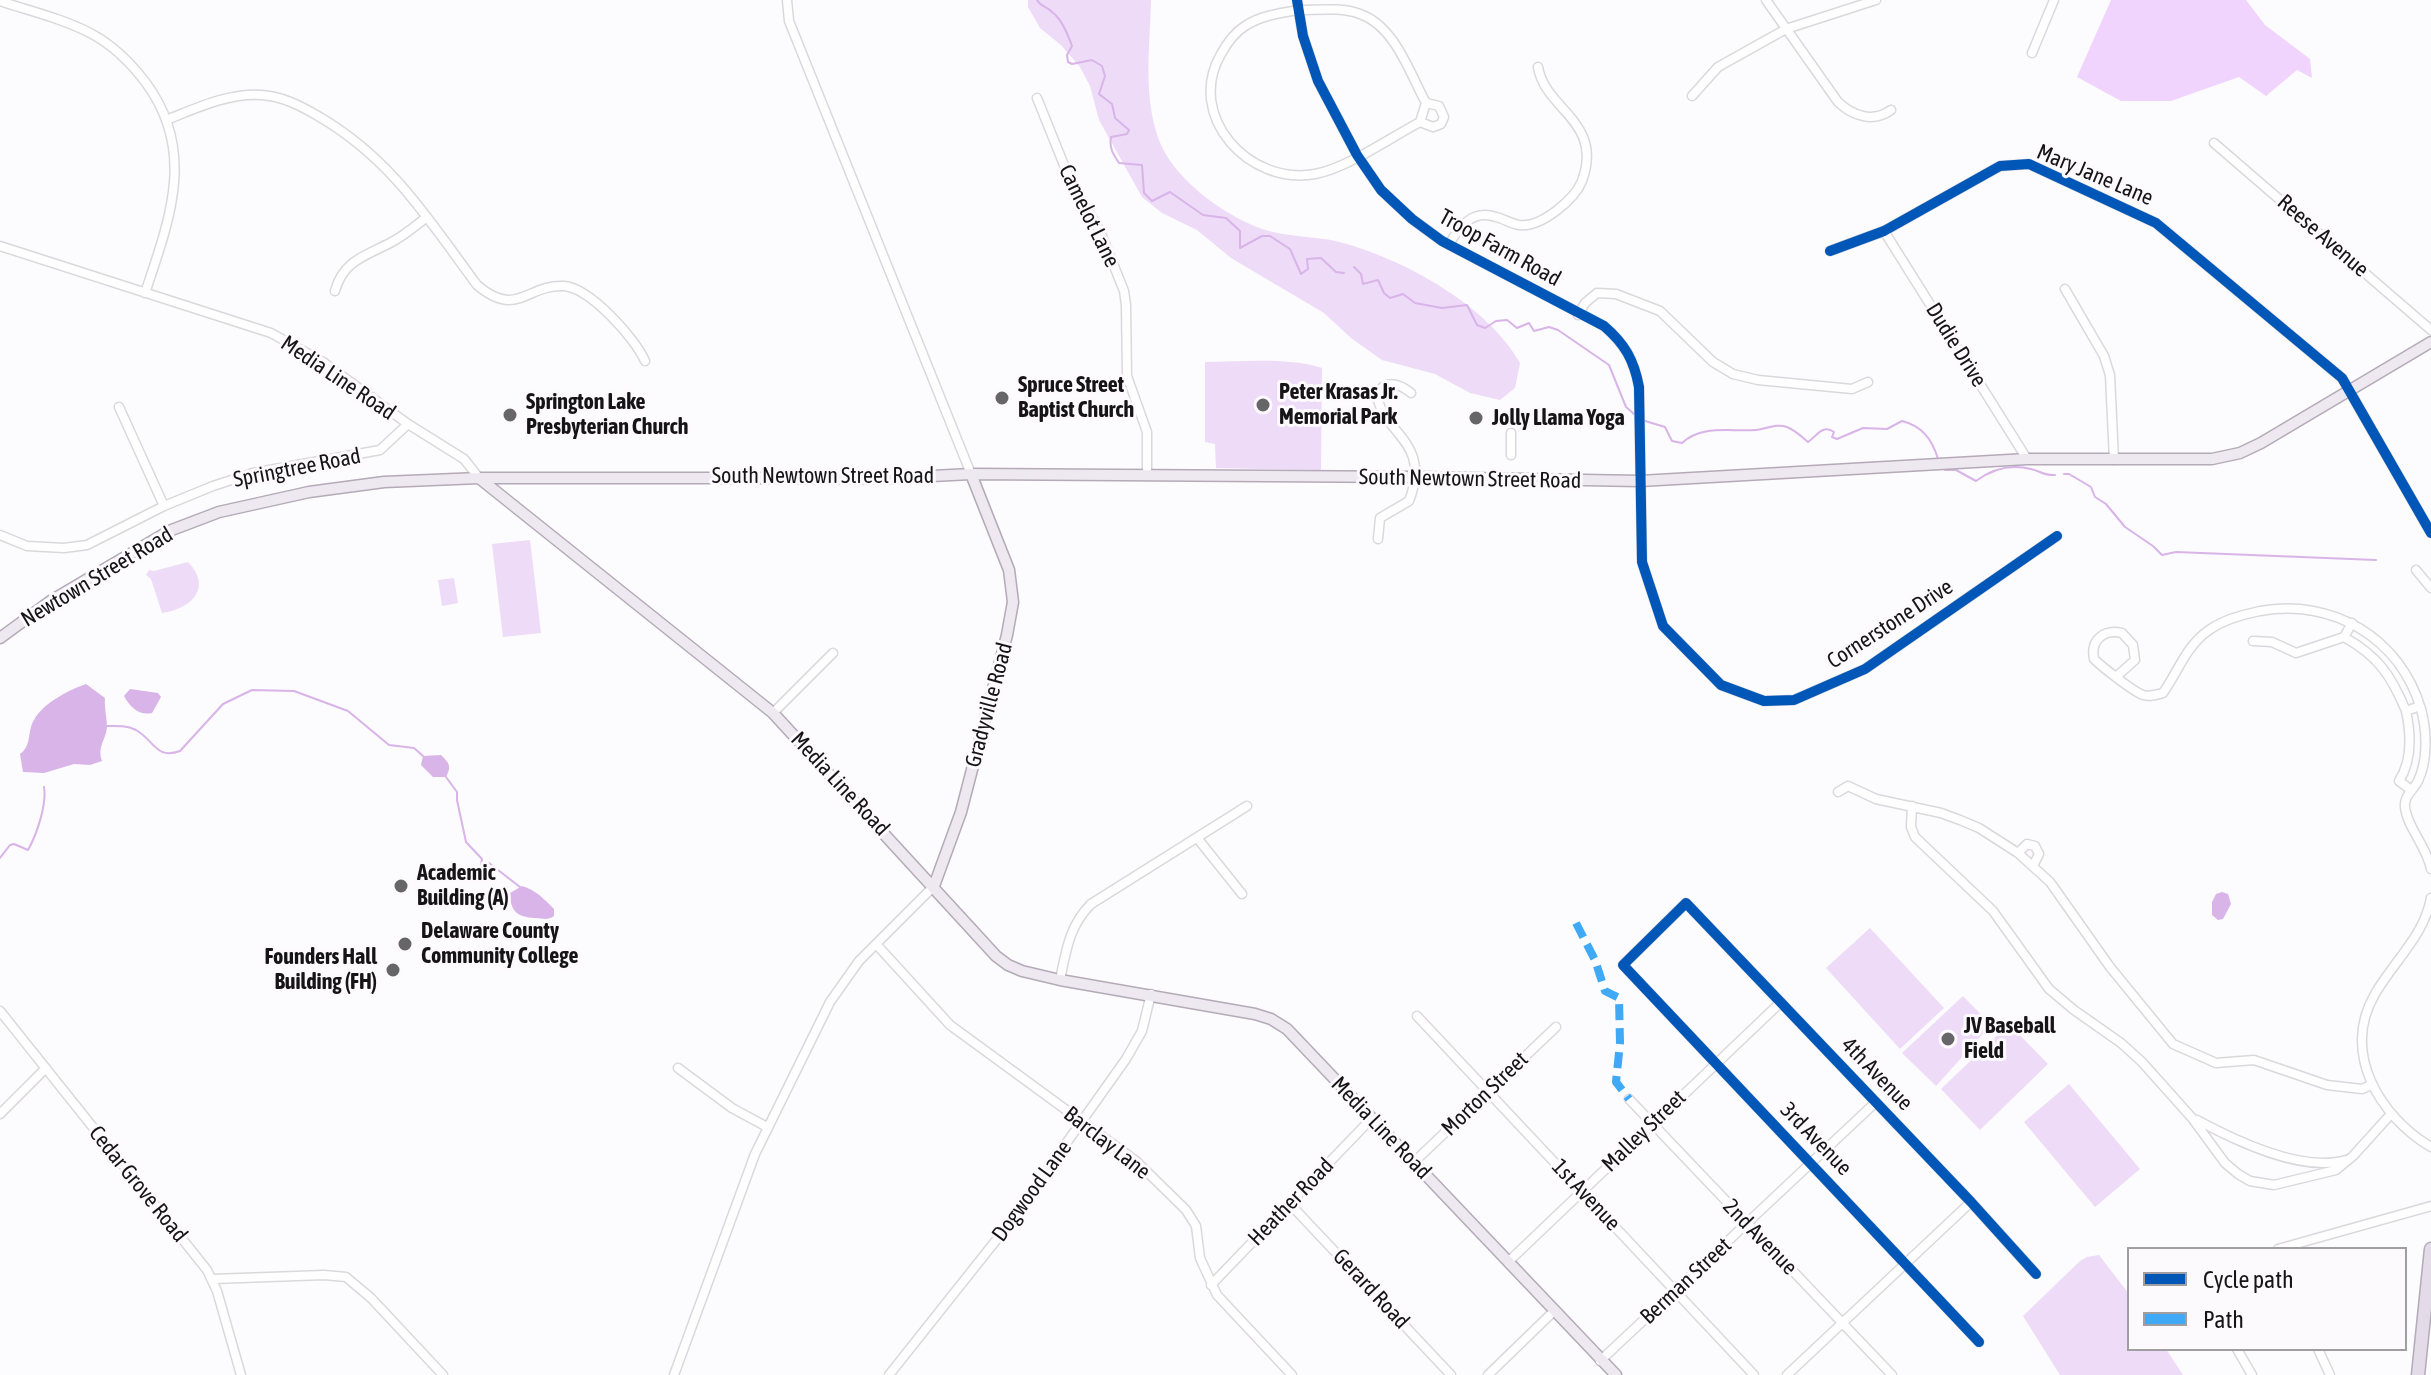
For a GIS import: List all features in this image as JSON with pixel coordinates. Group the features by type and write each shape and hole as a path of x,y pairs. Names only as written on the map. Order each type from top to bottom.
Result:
{"highway":[{"path":"2418,1375 2431,1249"}],"main road":[{"name":"South Newtown Street Road","path":"479,478 893,478 971,474 1640,481 2027,459 2212,459 2240,453 2261,443 2431,342"},
{"name":"Gradyville Road","path":"934,886 961,812 1013,602 1009,570 971,474"},
{"name":"Newtown Street Road","path":"0,638 52,600 120,558 169,531 219,512 309,492 375,483 479,478"},
{"name":"Media Line Road","path":"479,478 773,713 996,956 1008,965 1060,980 1255,1014 1279,1023 1616,1375"}],"street":[{"name":"Gradyville Road","path":"787,0 789,21 971,474"},
{"name":"Troop Farm Road","path":"1297,0 1309,59 1318,81 1357,155 1381,190 1426,231 1578,315 1604,326 1622,342 1635,364 1639,387 1640,481"},
{"path":"1766,0 1838,102 1849,112 1862,117 1883,116 1891,110"},
{"path":"1692,96 1718,67 1786,29 1876,0"},
{"path":"2032,53 2054,0"},
{"path":"0,1 90,33 135,68 153,93 166,120 176,161 163,239 145,293"},
{"path":"1298,10 1341,10 1362,14 1380,25 1392,40 1426,103 1420,122 1339,167 1315,174 1291,175 1251,162 1233,146 1211,106 1210,84 1217,61 1229,40 1245,26 1270,15 1298,10"},
{"path":"1449,245 1463,223 1471,217 1483,214 1519,225 1539,221 1571,199 1581,183 1586,165 1586,148 1580,129 1540,80 1538,67"},
{"path":"166,120 223,99 263,95 284,99 303,108 355,140 384,165 487,294 513,301 556,287 578,290 592,298 640,349 645,361"},
{"name":"Camelot Lane","path":"1037,98 1070,180 1100,231 1124,291 1127,376 1147,432 1147,476"},
{"path":"1420,122 1433,127 1441,124 1444,117 1439,106 1426,103"},
{"name":"Reese Avenue","path":"2214,143 2431,330"},
{"name":"Mary Jane Lane","path":"1830,251 1884,231 2000,166 2029,164 2156,223 2342,378 2431,533"},
{"path":"335,291 338,279 350,264 392,242 427,217"},
{"name":"Dudie Drive","path":"1884,231 2027,459"},
{"name":"Media Line Road","path":"0,246 271,333 323,362 408,424 464,459 479,478"},
{"path":"2065,289 2104,356 2110,375 2114,460"},
{"path":"1578,315 1585,303 1597,293 1616,294 1660,311 1713,362 1733,374 1758,380 1852,389 1868,382"},
{"path":"1378,539 1380,518 1409,501 1414,477 1411,448 1379,406 1377,393 1380,388 1394,384 1411,393"},
{"path":"119,407 164,506"},
{"name":"Springtree Road","path":"0,535 27,546 64,548 87,545 164,506 253,473 380,450 408,424"},
{"path":"1511,433 1511,455"},
{"name":"Cornerstone Drive","path":"1640,481 1642,562 1663,626 1721,685 1764,701 1794,700 1865,669 2057,536"},
{"path":"2416,570 2431,588"},
{"path":"2117,676 2130,666 2135,654 2128,637 2113,631 2105,632 2098,638 2094,659 2102,667 2145,695 2163,693 2185,654 2200,636 2220,622 2276,609 2298,609 2325,613 2352,623 2388,650 2402,668 2420,706 2424,754 2419,778 2407,795 2405,809 2424,846 2431,869"},
{"path":"2253,641 2272,642 2296,653 2344,637 2352,623"},
{"path":"2344,637 2373,655 2386,670 2406,711 2409,742 2406,769 2399,781 2411,790"},
{"path":"773,713 833,653"},
{"path":"2406,711 2420,706"},
{"path":"1838,792 1848,786 1876,799 1960,820 1979,828 2018,853 2050,882 2110,967 2173,1044 2216,1063 2254,1060 2327,1085 2362,1089 2371,1085"},
{"path":"1060,980 1071,930 1091,904 1247,806"},
{"path":"1912,806 1911,827 1915,837 1993,911 2049,989 2121,1043 2192,1118 2225,1163 2250,1181 2274,1185 2336,1170 2391,1114"},
{"path":"1198,839 1242,894"},
{"path":"2018,853 2027,844 2035,846 2039,854 2033,866"},
{"name":"Gradyville Road","path":"674,1375 767,1127 830,1002 845,979 876,944 934,886"},
{"path":"2431,900 2421,928 2376,993 2368,1010 2363,1035 2371,1085 2391,1114 2431,1147"},
{"name":"4th Avenue","path":"1623,965 1686,903 2036,1274"},
{"name":"Barclay Lane","path":"876,944 950,1025 1136,1161 1192,1216 1200,1258 1211,1285 1225,1305 1292,1375"},
{"name":"3rd Avenue","path":"1623,965 1979,1342"},
{"name":"Dogwood Lane","path":"889,1375 1009,1224 1135,1046 1151,994"},
{"name":"Malley Street","path":"1508,1262 1781,1002"},
{"name":"Cedar Grove Road","path":"0,1011 213,1279 241,1375"},
{"name":"1st Avenue","path":"1417,1016 1754,1375"},
{"name":"Morton Street","path":"1414,1162 1556,1027"},
{"path":"0,1114 46,1068"},
{"path":"678,1068 732,1108 767,1127"},
{"name":"2nd Avenue","path":"1629,1099 1892,1375"},
{"name":"Berman Street","path":"1600,1361 1876,1102"},
{"name":"Heather Road","path":"1211,1285 1372,1118"},
{"path":"2192,1118 2239,1141 2307,1162 2329,1164 2350,1158"},
{"path":"1787,1375 1971,1202"},
{"name":"Gerard Road","path":"1290,1204 1451,1375"},
{"path":"2285,1247 2431,1206"},
{"path":"213,1279 346,1277 371,1298 443,1375"},
{"path":"1488,1375 1554,1311"},
{"path":"2238,1351 2252,1375"},
{"path":"2319,1351 2330,1375"}],"shaded area":[{"path":"1028,0 1151,0 1148,74 1151,110 1161,145 1192,186 1222,209 1254,226 1347,244 1395,262 1444,289 1467,305 1506,342 1520,363 1515,388 1500,400 1470,393 1435,374 1382,360 1351,338 1324,313 1231,258 1197,230 1162,213 1142,197 1099,120 1090,86 1080,67 1061,45 1040,28 1028,7"},
{"path":"2111,0 2246,0 2265,25 2310,59 2312,78 2297,70 2266,96 2239,77 2171,101 2121,101 2077,77"},
{"name":"Peter Krasas Jr. Memorial Park","path":"1279,361 1322,368 1321,470 1216,468 1215,444 1205,442 1205,362"},
{"path":"530,540 541,633 503,637 492,544"},
{"path":"188,562 199,580 195,596 182,607 162,613 151,579 146,575 149,570"},
{"path":"454,578 458,603 442,606 438,580"},
{"path":"86,684 105,698 107,727 101,747 102,761 90,765 74,764 44,773 23,772 20,754 26,747 38,714 57,698"},
{"path":"130,689 158,693 161,697 152,713 139,712 132,707 124,696"},
{"path":"441,755 449,765 448,773 446,777 433,777 421,765 423,756"},
{"path":"522,886 543,898 554,909 554,916 547,919 516,912 510,893"},
{"path":"2216,894 2228,894 2231,904 2223,919 2218,920 2212,915 2212,902"},
{"path":"1870,928 1944,1008 1900,1049 1826,968"},
{"name":"JV Baseball Field","path":"1963,996 1991,1025 1936,1086 1902,1053"},
{"path":"2009,1024 2048,1064 1980,1130 1941,1089"},
{"path":"2069,1084 2140,1169 2095,1207 2024,1122"},
{"path":"2099,1255 2127,1291 2127,1351 2167,1351 2183,1375 2060,1375 2023,1316 2087,1257"}],"waterway":[{"path":"1037,0 1056,15 1064,28 1072,46 1067,55 1068,62 1092,60 1102,66 1105,76 1099,94 1112,104 1115,118 1129,130 1127,134 1111,137 1112,151 1119,163 1142,165 1144,193 1152,201 1170,192 1203,215 1226,218 1240,231 1240,248 1262,236 1270,236 1290,249 1301,274 1308,269 1307,259 1321,258 1336,272 1344,273"},
{"path":"1354,267 1361,274 1363,284 1378,280 1390,298 1403,294 1415,303 1442,308 1467,305 1477,325 1485,328 1496,321 1507,320 1517,328 1529,323 1534,331 1549,327 1558,330 1609,365 1626,407 1634,414"},
{"path":"1642,420 1665,427 1672,441 1682,443 1708,431 1779,426 1793,430 1808,442 1826,429 1834,432 1832,437 1837,439 1863,428 1887,429 1902,421 1925,434 1938,459"},
{"path":"1945,470 1956,470 1976,481 2009,467 2055,475"},
{"path":"2064,474 2091,487 2095,497 2106,504 2125,527 2162,555 2176,552 2376,560"},
{"path":"104,726 132,728 160,751 172,753 180,751 223,704 252,690 294,691 348,711 389,745 414,748 423,756"},
{"path":"446,777 457,792 466,842 482,859 481,865 485,868 489,863 520,887"},
{"path":"0,858 10,845 28,850 40,819 44,787"}],"marked path":[{"path":"1576,923 1595,960 1605,991 1619,998 1620,1043 1616,1082 1629,1099"}],"cycle path":[{"path":"1297,0 1303,36 1318,81 1357,155 1381,190 1442,241 1604,326 1628,353 1639,387 1642,562 1663,626 1721,685 1764,701 1794,700 1865,669 2057,536"},
{"path":"1830,251 1884,231 2000,166 2029,164 2156,223 2342,378 2431,533"},
{"path":"1979,1342 1623,965 1686,903 2036,1274"}],"place":[{"name":"Spruce Street Baptist Church","path":"1002,398"},
{"name":"Peter Krasas Jr. Memorial Park","path":"1263,405"},
{"name":"Springton Lake Presbyterian Church","path":"510,415"},
{"name":"Jolly Llama Yoga","path":"1476,418"},
{"name":"Academic Building (A)","path":"401,886"},
{"name":"Delaware County Community College","path":"405,944"},
{"name":"Founders Hall Building (FH)","path":"393,970"},
{"name":"JV Baseball Field","path":"1948,1039"}]}
